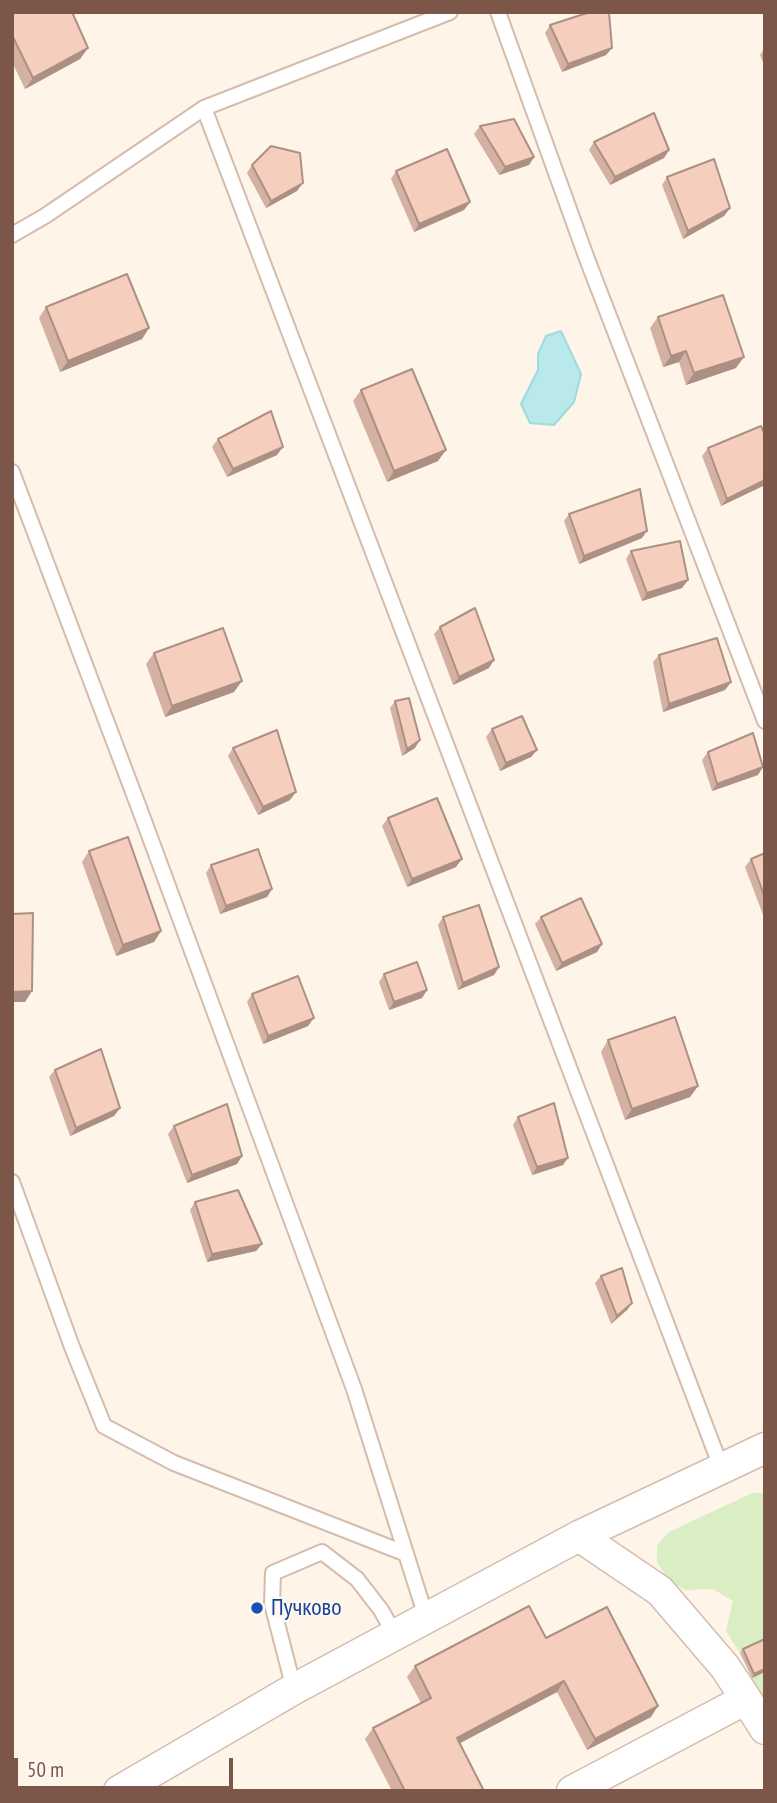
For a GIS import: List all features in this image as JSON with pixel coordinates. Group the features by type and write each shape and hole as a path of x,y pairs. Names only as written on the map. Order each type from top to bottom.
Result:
{"street":[{"path":"119,1791 294,1689 579,1536 765,1448"},
{"path":"579,1536 660,1591 726,1667 765,1729"},
{"path":"572,1791 746,1699"}],"lane":[{"path":"12,235 45,216 204,108 450,12"},
{"path":"498,12 587,259 765,720"},
{"path":"204,108 721,1467"},
{"path":"12,472 354,1389 426,1618"},
{"path":"12,1182 104,1426 174,1463 404,1553"},
{"path":"294,1689 272,1604 273,1573 322,1552 357,1579 381,1610 395,1635"}],"green space":[{"path":"752,1493 765,1493 765,1642 740,1653 726,1631 733,1601 713,1589 685,1590 668,1580 657,1562 657,1545 669,1532"},
{"path":"765,1672 765,1702 752,1678"}],"water":[{"path":"561,331 581,374 574,402 554,425 530,423 521,404 538,370 538,354 546,336"}],"building":[{"path":"12,12 72,12 88,48 33,78 12,35"},
{"path":"590,12 609,12 612,48 568,64 550,25"},
{"path":"654,113 669,150 615,177 594,142"},
{"path":"514,119 534,157 505,167 480,126"},
{"path":"271,146 300,153 303,183 271,201 252,165"},
{"path":"447,149 470,202 419,224 396,171"},
{"path":"714,159 730,208 688,231 667,177"},
{"path":"127,274 149,328 68,361 46,307"},
{"path":"723,295 744,357 694,373 686,351 671,356 658,317"},
{"path":"412,369 446,450 394,471 361,390"},
{"path":"271,411 283,447 233,469 218,439"},
{"path":"761,426 765,435 765,480 727,499 708,448"},
{"path":"640,489 647,531 584,556 569,514"},
{"path":"680,541 688,580 647,593 631,551"},
{"path":"475,608 494,660 459,677 440,627"},
{"path":"223,628 242,681 172,706 154,653"},
{"path":"717,638 731,682 669,704 659,655"},
{"path":"409,698 420,740 407,749 395,701"},
{"path":"522,716 537,750 506,763 492,729"},
{"path":"277,730 296,792 263,807 233,748"},
{"path":"753,733 763,767 717,784 708,752"},
{"path":"437,798 462,859 412,879 388,818"},
{"path":"128,837 161,931 123,945 89,851"},
{"path":"258,849 272,889 226,906 211,865"},
{"path":"765,853 765,898 751,859"},
{"path":"581,898 602,944 562,963 541,917"},
{"path":"479,905 499,967 463,983 443,917"},
{"path":"33,913 32,991 12,992 12,914"},
{"path":"417,962 427,990 394,1002 384,974"},
{"path":"298,976 314,1018 268,1036 252,994"},
{"path":"675,1017 698,1086 632,1109 608,1040"},
{"path":"101,1049 120,1108 76,1128 55,1070"},
{"path":"554,1103 568,1158 537,1167 518,1117"},
{"path":"227,1104 242,1156 192,1175 174,1126"},
{"path":"238,1190 262,1244 212,1254 195,1202"},
{"path":"622,1268 632,1303 617,1316 601,1276"},
{"path":"529,1606 546,1638 607,1607 658,1706 595,1739 564,1681 457,1738 484,1791 405,1791 373,1728 431,1698 415,1666"},
{"path":"765,1639 765,1669 754,1674 743,1649"}],"place":[{"name":"Пучково","path":"257,1608"}]}
